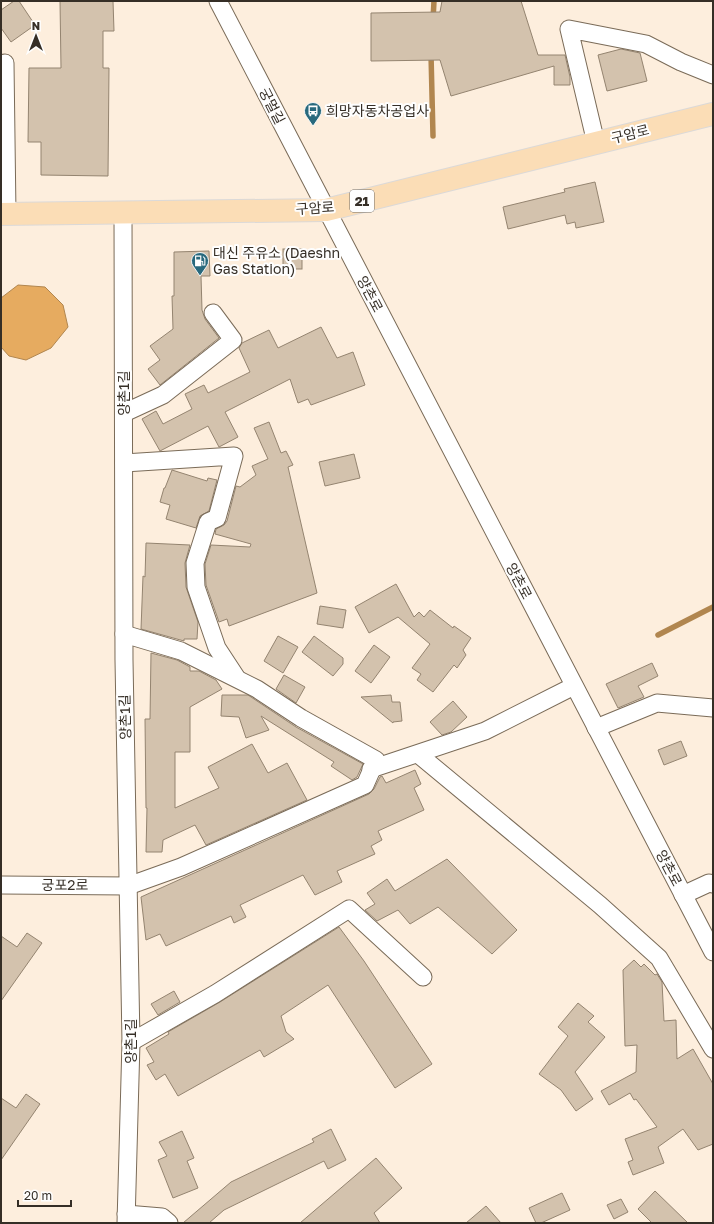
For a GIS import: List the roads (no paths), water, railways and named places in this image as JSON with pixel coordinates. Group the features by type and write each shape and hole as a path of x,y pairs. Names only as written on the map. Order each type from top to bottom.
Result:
{"main road":[{"name":"구암로","path":"4,214 326,210 713,114"}],"street":[{"name":"궁멀길","path":"218,1 326,210"},
{"path":"596,143 569,29 646,44 681,62 713,75"},
{"path":"4,214 5,63"},
{"name":"양촌로","path":"326,210 713,952"},
{"name":"양촌1길","path":"123,212 124,634 131,1042 126,1218"},
{"path":"124,412 163,395 233,340 213,313"},
{"path":"124,463 234,456 217,518 208,522 195,563 196,587 217,648 238,679"},
{"path":"124,634 181,651 238,679 257,689 300,718 376,760 364,785 181,867 128,886"},
{"path":"372,769 485,731 574,686"},
{"path":"596,728 657,703 713,708"},
{"path":"418,754 600,905 659,958 713,1049"},
{"path":"683,895 709,883 713,884"},
{"name":"궁포2로","path":"1,885 128,886"},
{"path":"131,1042 215,994 348,909 423,977"},
{"path":"126,1218 162,1217 169,1223"}],"waterway":[{"path":"433,20 434,1"},
{"path":"431,54 433,136"},
{"path":"658,635 713,607"}],"place":[{"name":"희망자동차공업사","path":"313,126"},
{"name":"대신 주유소 (Daeshn Gas Station)","path":"200,276"}]}
